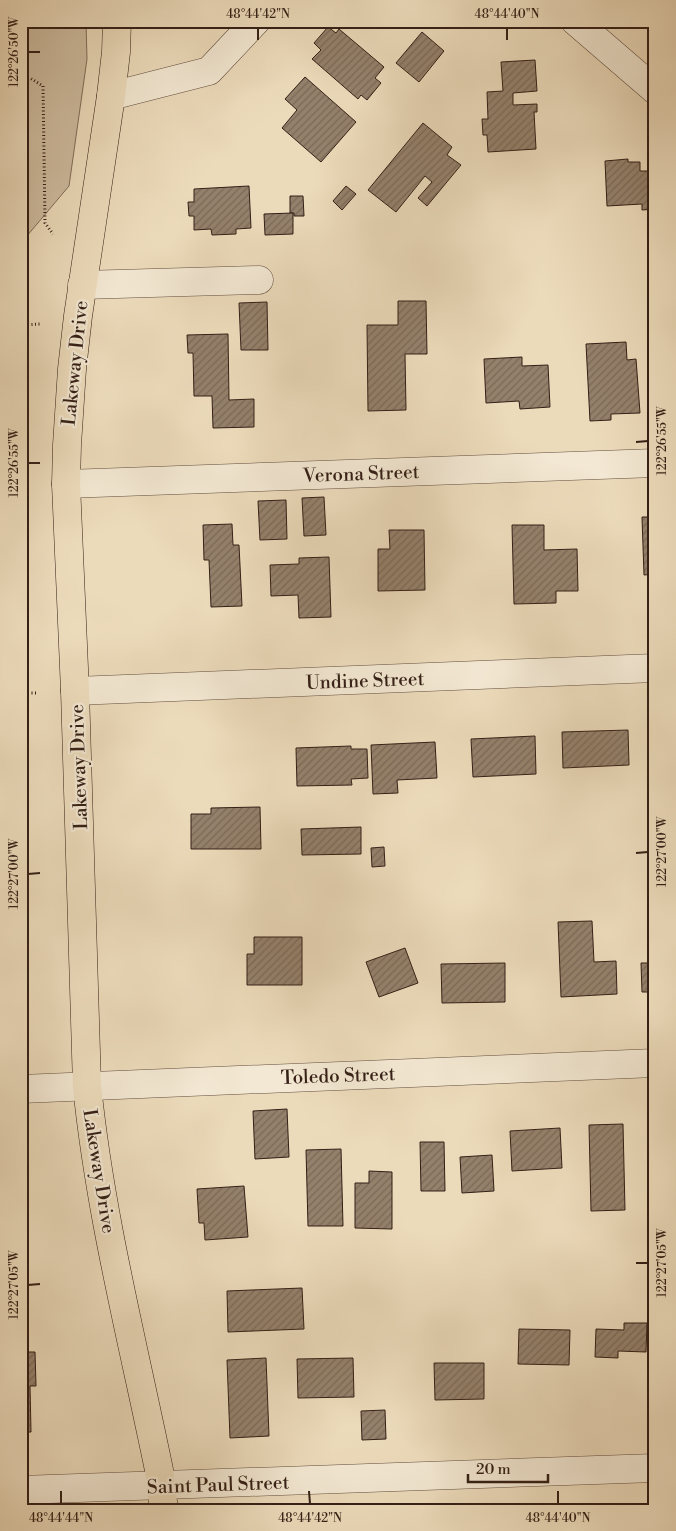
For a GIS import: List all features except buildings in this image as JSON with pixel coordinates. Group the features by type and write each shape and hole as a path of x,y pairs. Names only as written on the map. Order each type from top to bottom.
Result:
{"main road":[{"name":"Lakeway Drive","path":"117,21 116,52 82,285 72,368 66,484 76,692 87,1086 101,1193 163,1498"}],"street":[{"path":"110,96 209,71 256,21"},
{"path":"575,21 655,90"},
{"path":"82,285 259,280"},
{"name":"Verona Street","path":"66,484 655,462"},
{"name":"Undine Street","path":"76,692 655,668"},
{"name":"Toledo Street","path":"21,1089 655,1062"},
{"name":"Saint Paul Street","path":"21,1490 163,1498 655,1468"}],"path":[{"path":"21,80 30,78 43,86 45,223 53,234"},
{"path":"21,325 40,324"},
{"path":"21,693 38,693"}],"shaded area":[{"path":"21,21 86,21 87,59 69,186 21,243"}]}
